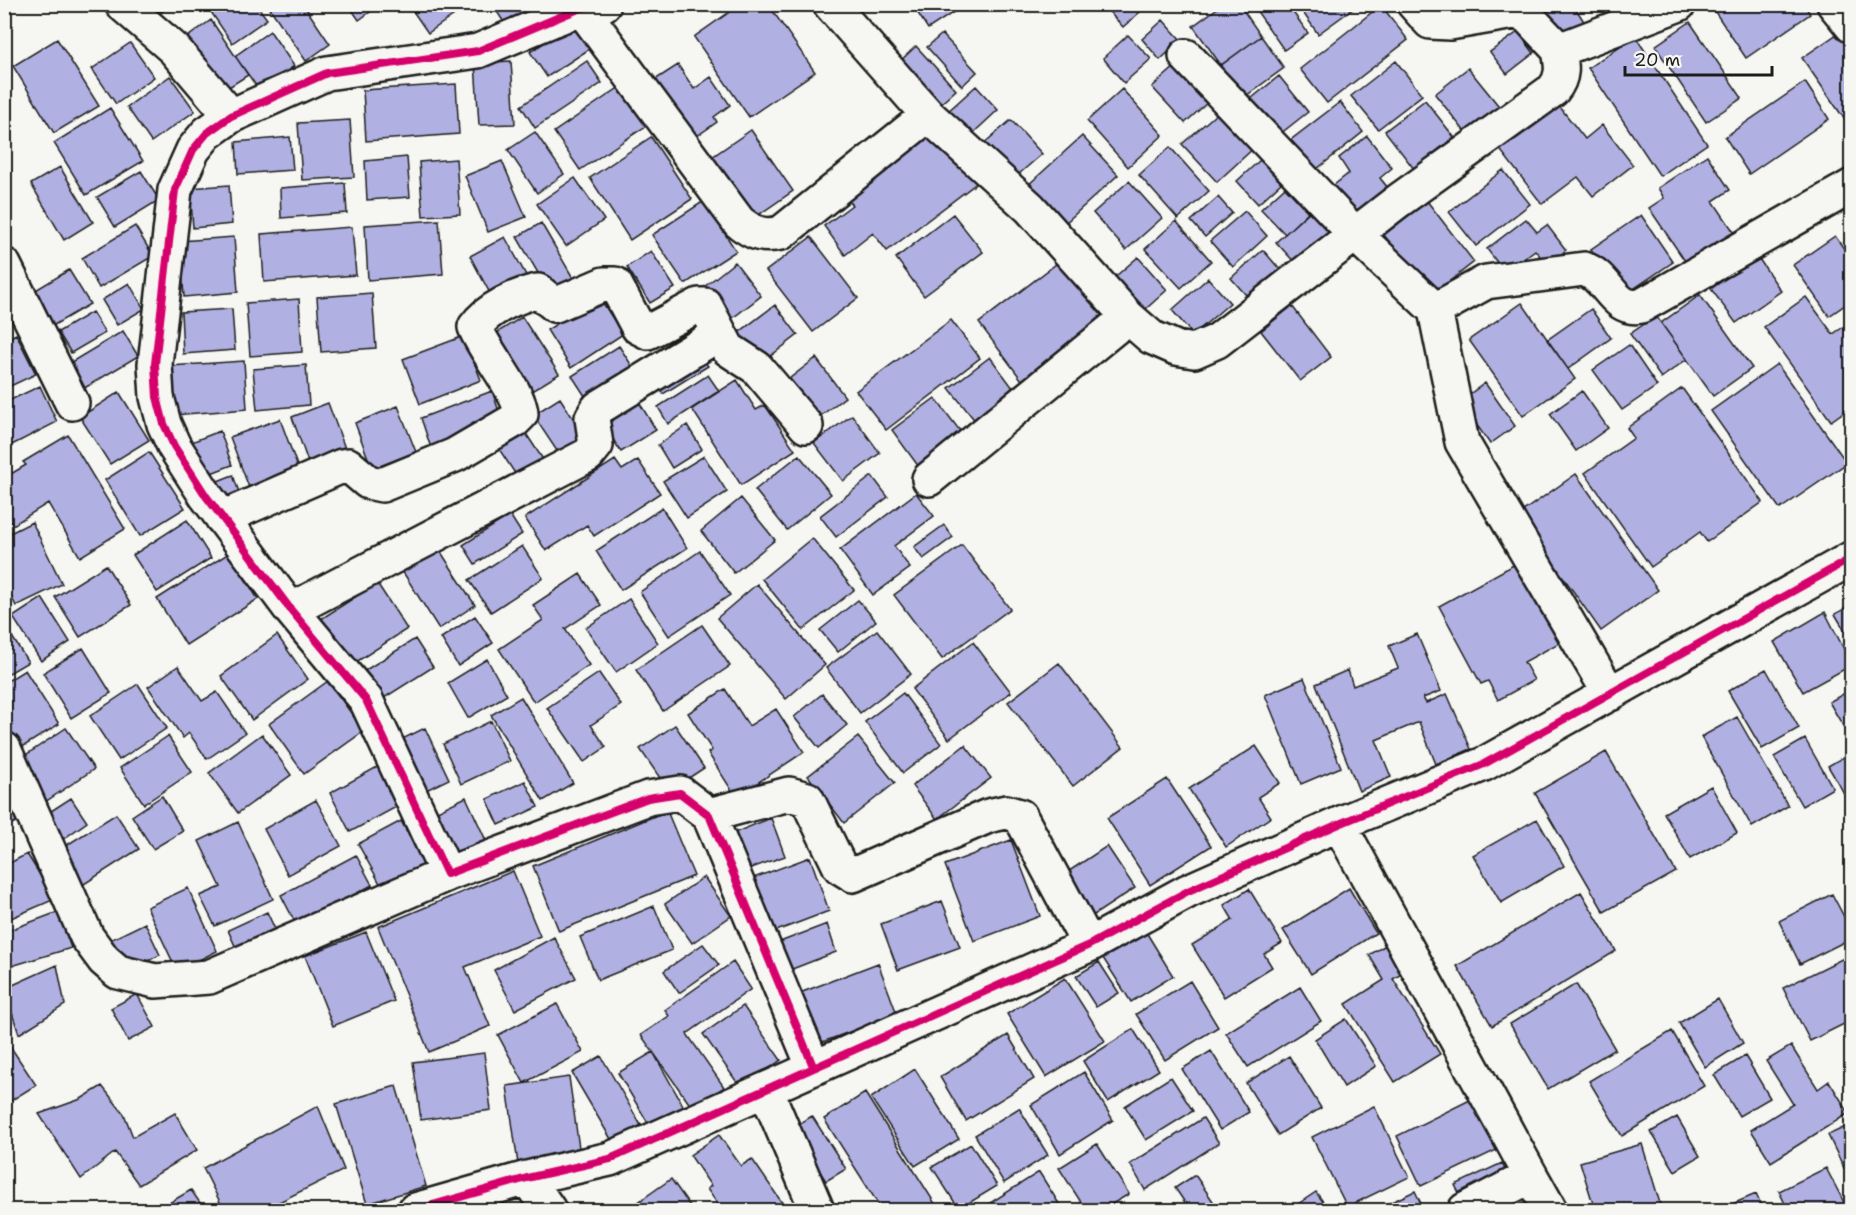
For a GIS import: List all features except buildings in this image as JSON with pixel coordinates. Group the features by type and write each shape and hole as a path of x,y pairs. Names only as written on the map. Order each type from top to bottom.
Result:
{"street":[{"path":"123,4 174,49 231,116"},
{"path":"830,4 928,116 1030,208 1128,316 1151,337 1176,348 1194,351 1217,341 1553,90 1560,82 1562,72 1559,50 1526,15 1514,12 1450,23 1430,22 1414,4"},
{"path":"1834,4 1851,26"},
{"path":"1559,50 1676,5"},
{"path":"447,874 366,700 291,610 222,518 174,446 164,424 154,364 175,190 193,150 207,133 231,116 327,74 478,51 595,6 740,222 749,230 765,236 781,233 928,116"},
{"path":"1186,56 1356,235 1435,310 1462,442 1610,694"},
{"path":"1435,310 1486,282 1584,268 1595,272 1622,305 1630,308 1641,306 1851,187"},
{"path":"4,265 72,404"},
{"path":"222,518 342,466 348,465 368,482 382,485 455,455 515,420 521,414 519,403 492,361 475,327 485,316 526,293 538,291 555,305 611,282 615,284 642,330 648,332 702,304 707,307 719,334 735,356 757,368 806,426"},
{"path":"929,479 1128,316"},
{"path":"291,610 588,455 596,445 592,418 598,408 719,334"},
{"path":"415,1210 527,1178 609,1159 766,1090 813,1066 1089,945 1188,891 1339,824 1484,764 1851,558"},
{"path":"4,749 87,937 104,960 118,972 155,981 210,977 447,874 648,798 680,793 709,815 813,1066"},
{"path":"709,815 789,794 807,799 840,867 853,875 988,816 1006,812 1020,816 1089,945"},
{"path":"1339,824 1550,1210"},
{"path":"766,1090 817,1210"},
{"path":"1465,1210 1532,1176"},
{"path":"527,1178 549,1210"}],"cycle path":[{"path":"604,4 581,8 478,51 327,73 231,116 207,133 193,150 175,190 155,364 157,397 164,424 174,446 206,496 291,610 366,700 447,874 648,798 680,793 709,815 813,1066"},
{"path":"415,1210 527,1178 610,1159 1089,945 1188,891 1339,824 1484,764 1852,558"}]}
